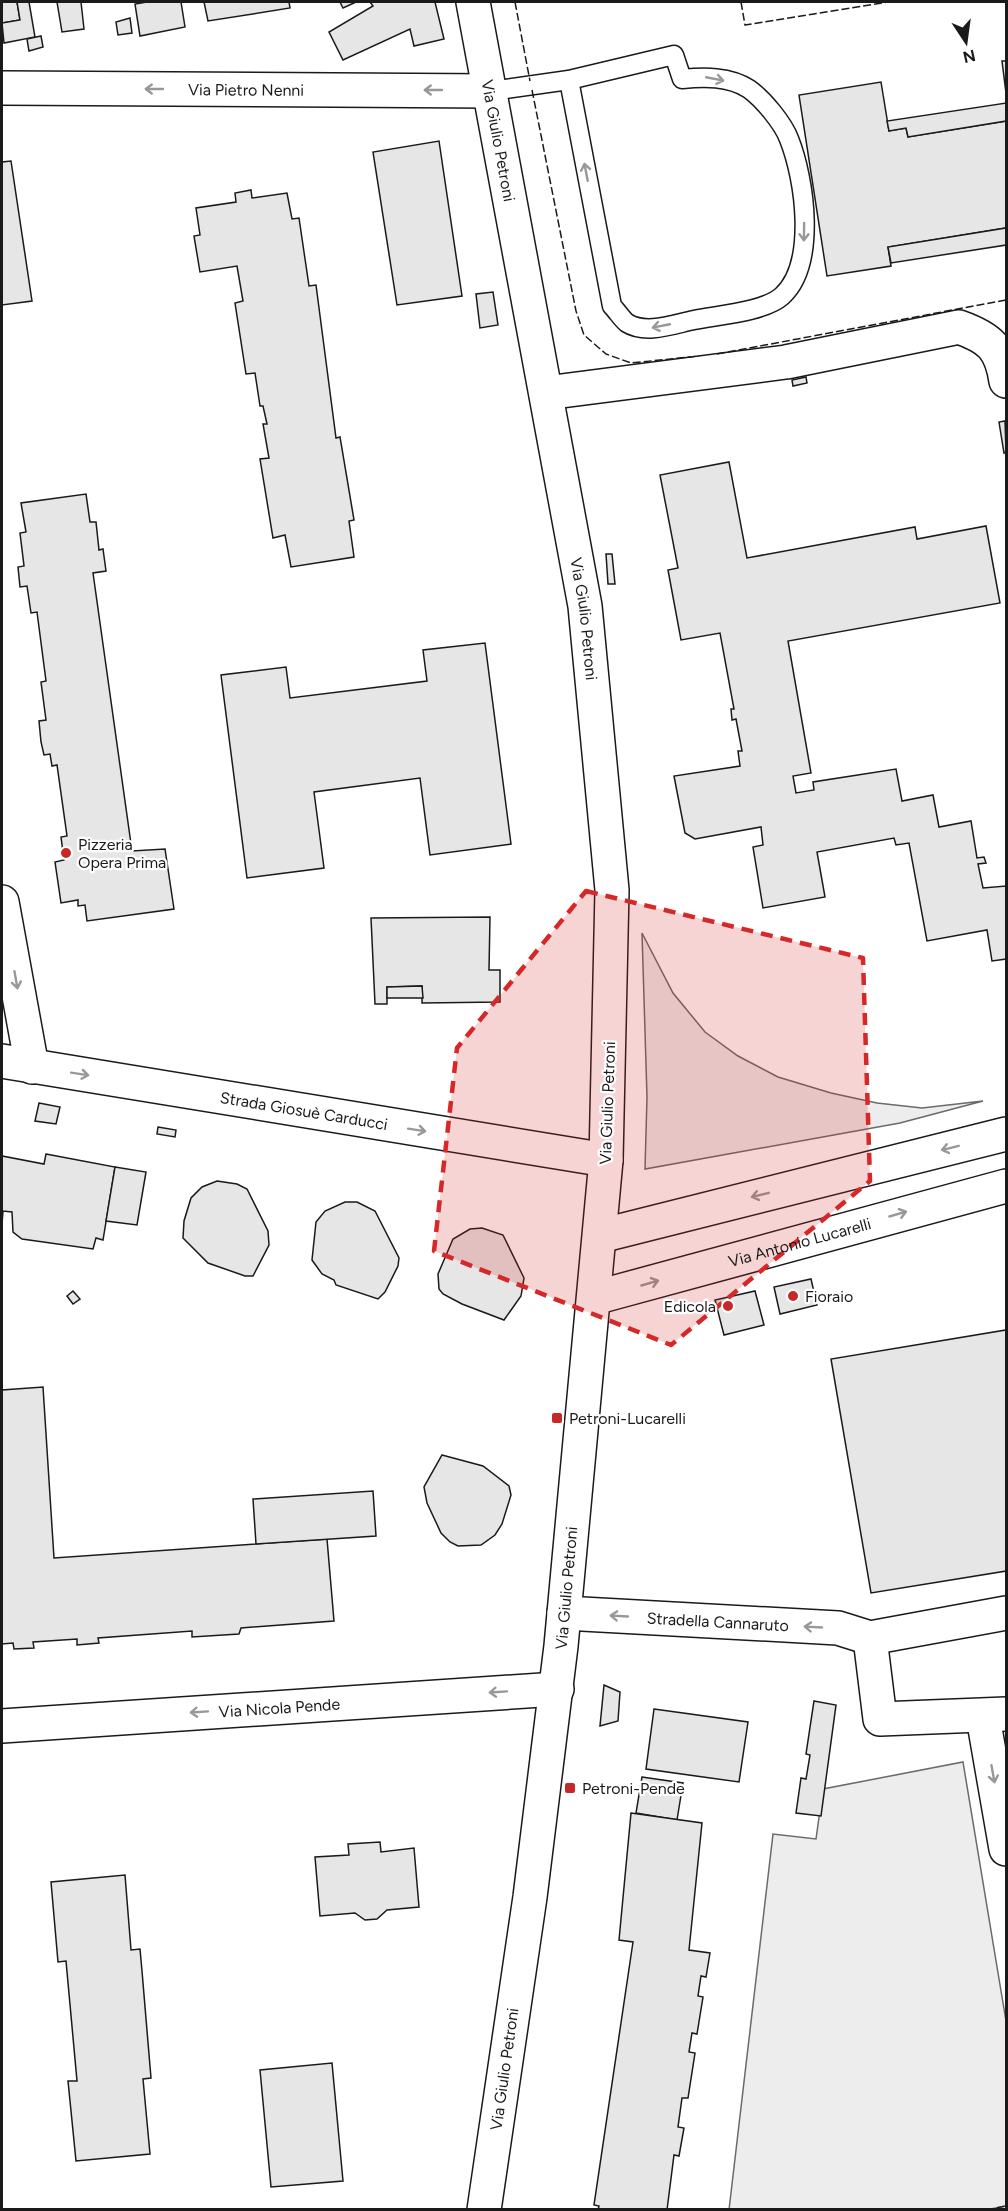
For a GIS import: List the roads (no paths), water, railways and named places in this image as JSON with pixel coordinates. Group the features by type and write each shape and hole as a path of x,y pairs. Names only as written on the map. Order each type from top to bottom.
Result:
{"street":[{"name":"Via Giulio Petroni","path":"473,2 492,90 585,606 612,890 606,1160 557,1689 530,1897 484,2210"},
{"name":"Via Pietro Nenni","path":"2,88 492,90"},
{"path":"546,393 786,362 959,327 986,337 1003,360 1006,381"},
{"path":"2,902 17,1064"},
{"name":"Strada Giosuè Carducci","path":"17,1064 606,1160"},
{"path":"600,1236 1006,1134"},
{"name":"Via Antonio Lucarelli","path":"594,1298 1006,1186"},
{"name":"Stradella Cannaruto","path":"564,1613 838,1628 870,1638 1006,1613"},
{"path":"870,1638 880,1719 995,1715 1006,1849"},
{"name":"Via Nicola Pende","path":"2,1726 557,1689"}],"lane":[{"path":"492,90 569,80 674,55 682,79 712,77 748,89 769,110 789,138 800,188 805,226 804,249 799,271 791,286 781,297 768,304 645,329 627,323 612,306 569,80"}],"place":[{"name":"Pizzeria Opera Prima","path":"66,853"},
{"name":"Fioraio","path":"793,1296"},
{"name":"Edicola","path":"728,1306"},
{"name":"Petroni-Lucarelli","path":"557,1418"},
{"name":"Petroni-Pende","path":"570,1788"}]}
